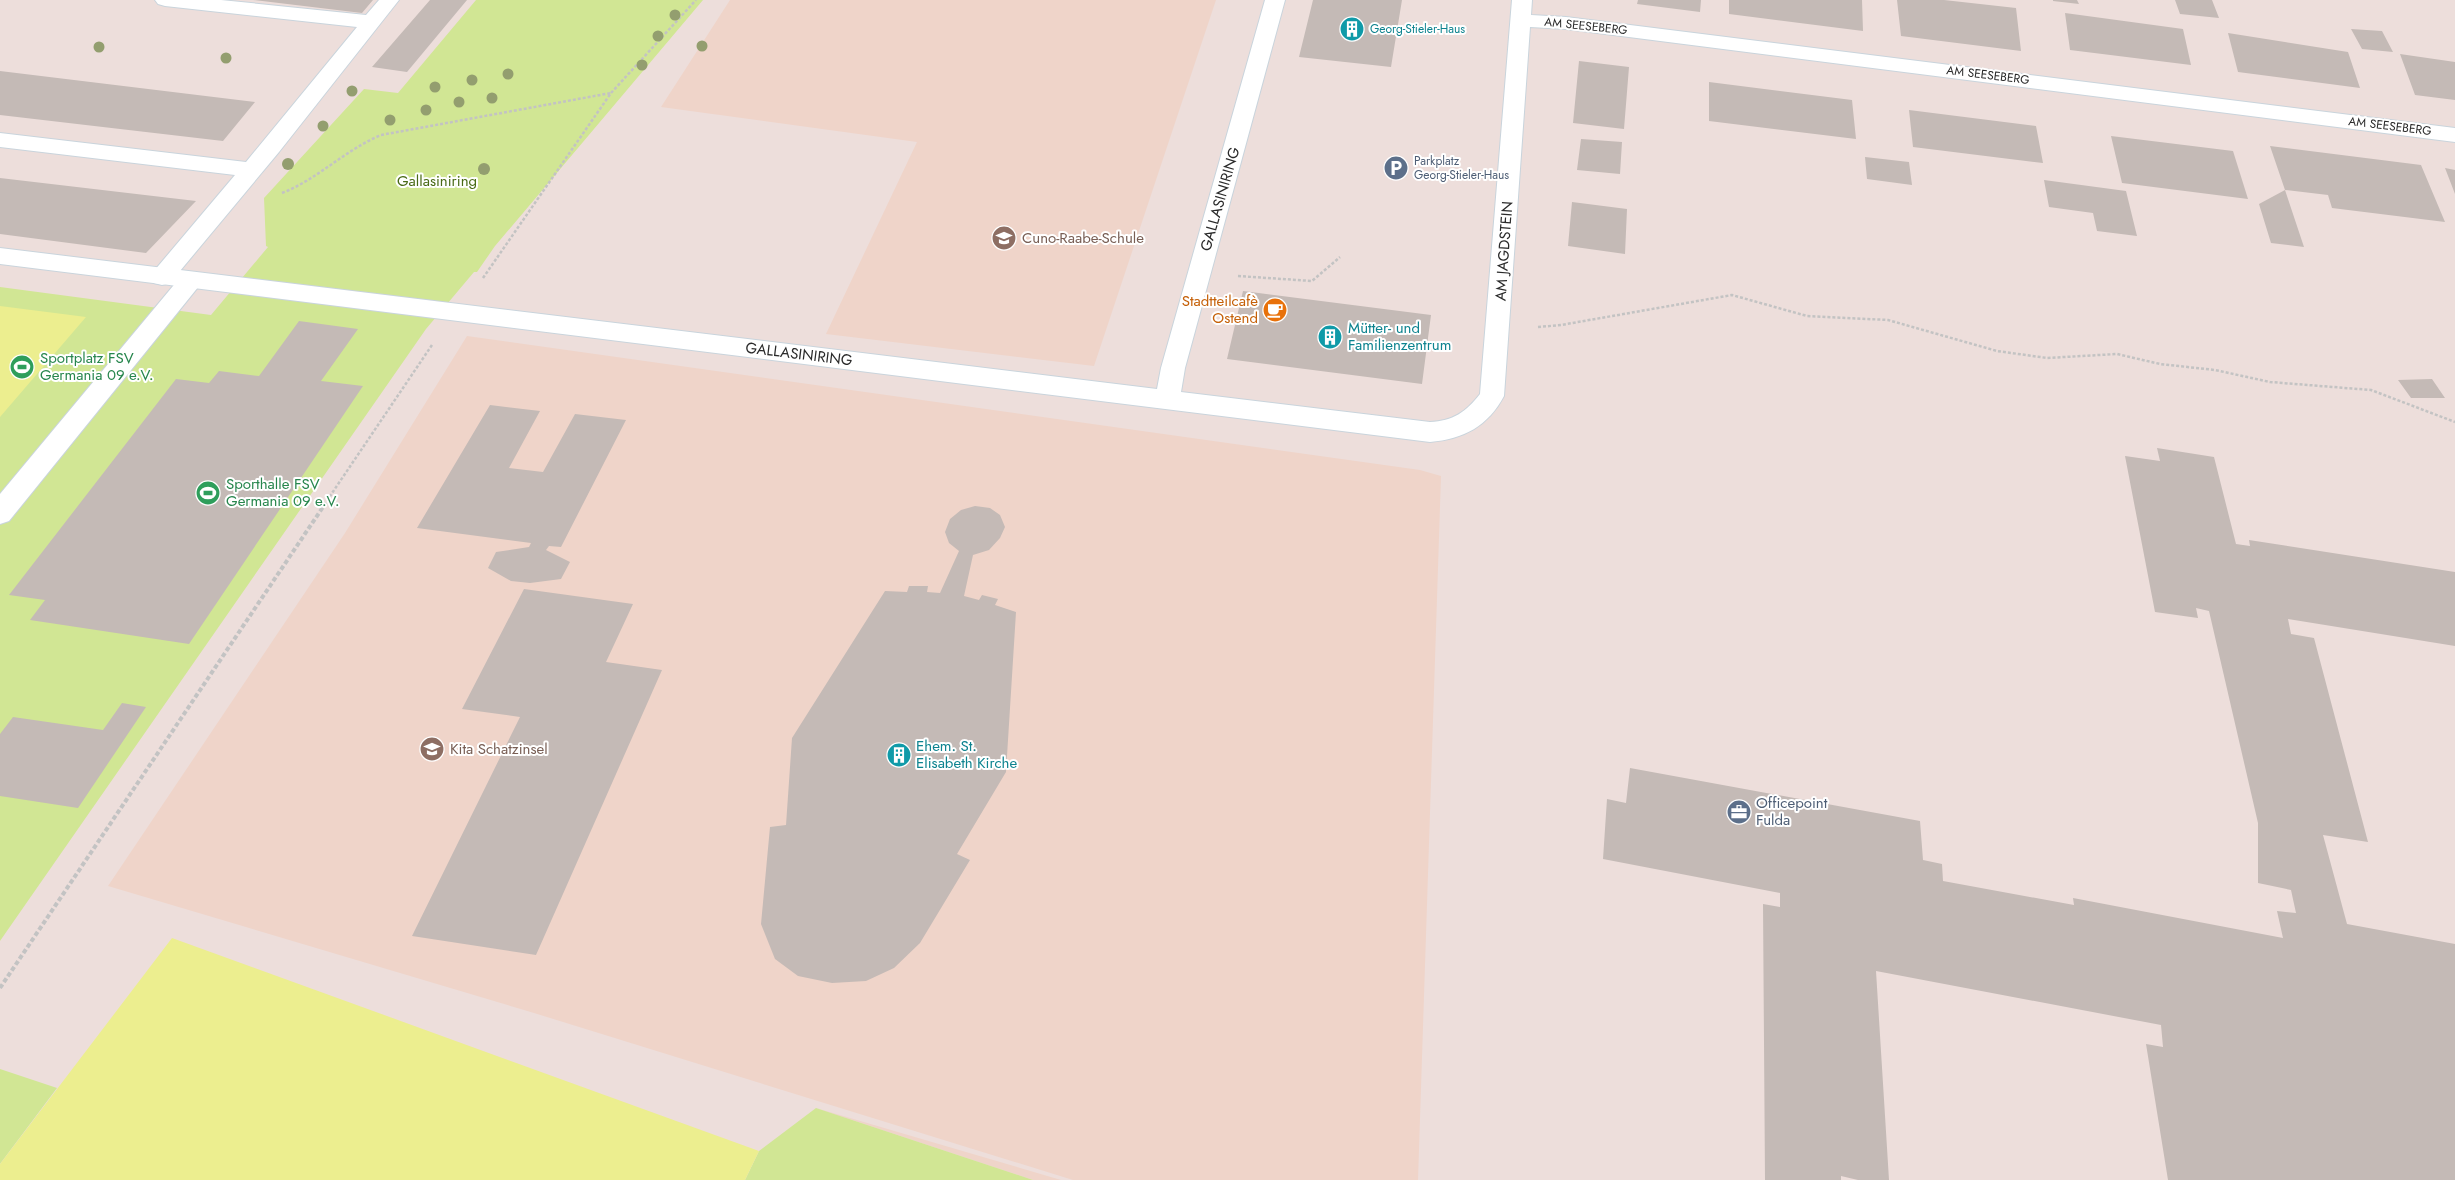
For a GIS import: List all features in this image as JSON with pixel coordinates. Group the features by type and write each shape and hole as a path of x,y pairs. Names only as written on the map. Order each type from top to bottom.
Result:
{"street":[{"path":"166,0 370,22"},
{"path":"162,276 389,0"},
{"name":"GALLASINIRING","path":"1168,398 1173,368 1275,0"},
{"name":"AM SEESEBERG","path":"1521,10 1566,23 2126,92 2455,135"},
{"name":"AM JAGDSTEIN","path":"1430,432 1448,431 1465,425 1479,413 1492,396 1521,10"},
{"path":"0,140 250,170"},
{"name":"GALLASINIRING","path":"0,256 1168,398 1430,432"},
{"path":"0,513 191,280"}],"path":[{"path":"483,278 611,93 696,0"},
{"path":"277,194 305,184 354,148 381,135 463,122 592,95 611,93"},
{"path":"1231,276 1312,281 1340,257"},
{"path":"1534,328 1732,295 1807,316 1888,320 1997,351 2047,358 2117,354 2160,364 2215,370 2270,382 2371,390 2455,422"},
{"path":"0,988 437,338"}],"shaded area":[{"name":"Cuno-Raabe-Schule","path":"730,0 1216,0 1094,366 826,334 917,142 661,107"},
{"path":"467,336 1420,470 1441,476 1418,1180 1073,1180 534,1013 108,886 345,533"},
{"path":"816,1108 1061,1180 1033,1180"}],"green space":[{"name":"Gallasiniring","path":"476,0 703,0 495,246 477,272 474,272 426,329 0,941 0,287 211,315 268,247 266,246 264,198 364,89 398,93"},
{"name":"Sportplatz FSV Germania 09 e.V.","path":"0,306 86,317 0,417"},
{"path":"172,938 759,1151 745,1180 0,1180 0,1164"},
{"path":"0,1069 57,1088 0,1164"},
{"path":"816,1108 1033,1180 745,1180 759,1151"}],"building":[{"path":"253,0 373,0 362,13"},
{"path":"430,0 467,0 407,72 372,67"},
{"name":"Georg-Stieler-Haus","path":"1313,0 1402,0 1391,67 1299,57"},
{"path":"1638,0 1701,0 1700,12 1637,4"},
{"path":"1729,0 1862,0 1863,31 1729,14"},
{"path":"1897,0 1944,0 2016,8 2021,51 1901,36"},
{"path":"2077,0 2079,4 2053,1"},
{"path":"2175,0 2212,0 2219,18 2180,14"},
{"path":"2065,13 2183,29 2191,65 2070,50"},
{"path":"2351,29 2382,31 2393,52 2362,49"},
{"path":"2228,33 2348,52 2360,88 2238,72"},
{"path":"2400,54 2455,62 2455,100 2415,95"},
{"path":"1579,61 1629,67 1624,129 1573,123"},
{"path":"0,71 255,102 223,141 0,115"},
{"path":"1709,82 1852,100 1856,139 1709,121"},
{"path":"1909,110 2036,126 2043,163 1913,147"},
{"path":"2111,136 2233,151 2248,199 2122,183"},
{"path":"1581,139 1622,142 1620,174 1577,170"},
{"path":"2270,146 2421,165 2445,222 2332,208 2328,195 2285,190"},
{"path":"1865,157 1909,162 1912,185 1867,179"},
{"path":"2445,168 2455,170 2455,194"},
{"path":"0,178 196,201 146,253 0,234"},
{"path":"2044,180 2126,191 2137,236 2097,231 2093,213 2049,207"},
{"path":"2285,190 2304,247 2271,243 2259,204"},
{"path":"1572,202 1627,209 1625,254 1568,246"},
{"name":"Mütter- und Familienzentrum","path":"1243,291 1431,315 1422,384 1227,359"},
{"name":"Sporthalle FSV Germania 09 e.V.","path":"299,321 358,329 321,381 363,386 189,644 30,620 45,600 9,595 176,379 209,383 219,371 259,376"},
{"path":"2432,379 2445,398 2411,398 2398,380"},
{"path":"490,405 540,411 509,468 543,472 575,414 626,420 561,547 549,546 546,550 570,562 561,579 530,583 511,581 488,568 496,552 529,547 531,543 417,528"},
{"name":"Officepoint Fulda","path":"2157,448 2214,457 2236,544 2250,546 2249,540 2455,572 2455,646 2288,619 2291,634 2314,638 2368,842 2323,835 2347,924 2455,944 2455,1180 2168,1180 2146,1044 2163,1047 2161,1025 1876,971 1889,1180 1858,1180 1841,1176 1841,1180 1765,1180 1763,904 1780,907 1780,893 1603,859 1607,799 1626,803 1630,768 1920,821 1923,860 1942,864 1943,881 2074,905 2073,898 2283,938 2277,911 2296,913 2291,890 2258,883 2258,823 2209,611 2196,608 2198,618 2155,612 2125,456 2160,461"},
{"name":"Ehem. St. Elisabeth Kirche","path":"975,506 990,508 1000,515 1005,527 1000,538 989,550 973,555 964,596 979,600 982,595 998,599 995,605 1016,612 1006,772 957,854 970,860 920,943 894,968 866,981 832,983 798,976 775,959 761,924 770,827 786,825 792,738 885,591 907,592 909,586 928,586 927,592 940,593 959,551 949,543 945,532 950,519 961,510"},
{"path":"524,589 633,604 606,662 662,670 536,955 412,936 520,717 462,709"},
{"path":"122,703 146,707 78,808 0,796 0,734 13,717 103,730"}],"place":[{"name":"Georg-Stieler-Haus","path":"1352,29"},
{"name":"Parkplatz Georg-Stieler-Haus","path":"1396,168"},
{"name":"Cuno-Raabe-Schule","path":"1004,238"},
{"name":"Stadtteilcafè Ostend","path":"1275,310"},
{"name":"Mütter- und Familienzentrum","path":"1330,337"},
{"name":"Sportplatz FSV Germania 09 e.V.","path":"22,367"},
{"name":"Sporthalle FSV Germania 09 e.V.","path":"208,493"},
{"name":"Kita Schatzinsel","path":"432,749"},
{"name":"Ehem. St. Elisabeth Kirche","path":"899,755"},
{"name":"Officepoint Fulda","path":"1739,812"}]}
